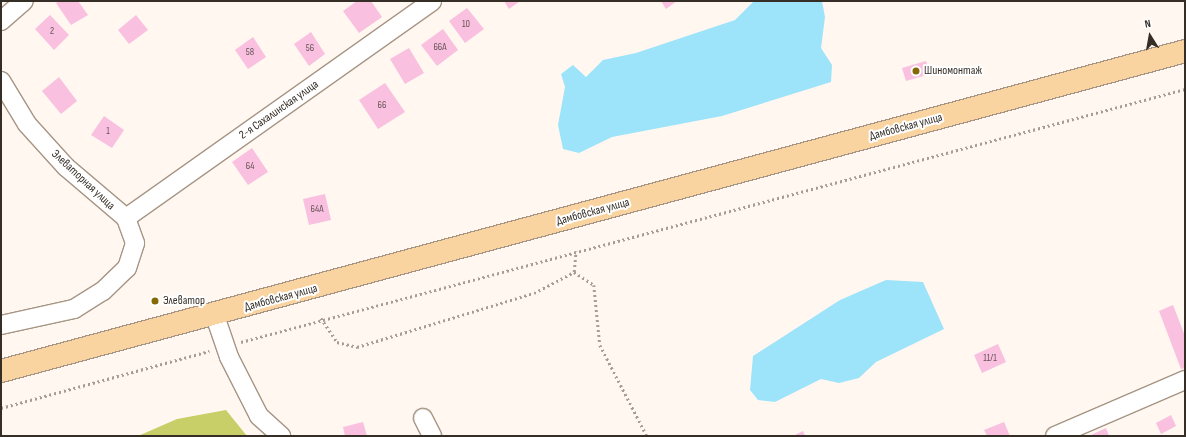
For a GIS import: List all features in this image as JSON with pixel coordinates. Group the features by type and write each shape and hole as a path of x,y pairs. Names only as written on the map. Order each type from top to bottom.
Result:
{"main road":[{"name":"Дамбовская улица","path":"1,372 216,316 1185,51"}],"street":[{"path":"1,22 24,1"},
{"name":"2-я Сахалинская улица","path":"126,218 432,1"},
{"name":"Элеваторная улица","path":"1,81 27,124 66,167 126,218"},
{"path":"1,325 74,309 103,291 127,268 135,242 126,218"},
{"path":"216,316 225,347 260,416 282,436"},
{"path":"1055,436 1185,380"},
{"path":"423,418 432,436"}],"path":[{"path":"1,408 225,347 321,318 1185,89"},
{"path":"574,272 576,251"},
{"path":"321,318 337,342 357,346 534,293 574,272"},
{"path":"574,272 594,285 600,345 647,436"}],"green space":[{"path":"226,410 247,436 138,436 177,419"}],"water":[{"path":"754,1 822,1 825,17 821,48 832,65 831,82 722,116 612,137 579,153 563,149 558,125 565,87 561,74 573,65 586,77 603,60 636,53 735,20"},
{"path":"886,280 923,282 944,329 876,362 859,378 839,383 821,379 775,402 758,400 750,390 753,356 840,300"}],"building":[{"path":"59,1 78,1 88,15 71,25 56,3"},
{"path":"357,1 371,1 382,17 359,33 343,11"},
{"path":"504,1 520,1 509,9"},
{"path":"661,1 677,1 666,9"},
{"path":"467,8 484,29 465,43 449,21"},
{"path":"50,15 69,35 54,50 35,29"},
{"path":"136,15 148,30 129,44 118,30"},
{"path":"443,29 458,50 437,66 421,45"},
{"path":"311,32 325,54 309,66 294,44"},
{"path":"253,37 266,57 248,69 235,50"},
{"path":"409,48 424,73 405,84 390,59"},
{"name":"Шиномонтаж","path":"926,61 930,74 906,81 902,68"},
{"path":"59,77 77,101 61,114 42,91"},
{"path":"385,83 405,112 378,129 359,100"},
{"path":"104,116 124,130 112,148 91,135"},
{"path":"252,148 268,172 248,185 232,162"},
{"path":"325,194 331,220 309,225 303,199"},
{"path":"1173,305 1185,336 1185,368 1181,369 1159,311"},
{"path":"998,344 1006,362 982,373 974,355"},
{"path":"1171,415 1176,426 1161,434 1156,423"},
{"path":"363,422 367,436 345,436 343,427"},
{"path":"1004,422 1010,436 987,436 984,430"},
{"path":"1106,428 1109,436 1089,436"},
{"path":"803,431 805,436 793,436"}],"place":[{"name":"Шиномонтаж","path":"916,71"},
{"name":"Элеватор","path":"155,301"}]}
